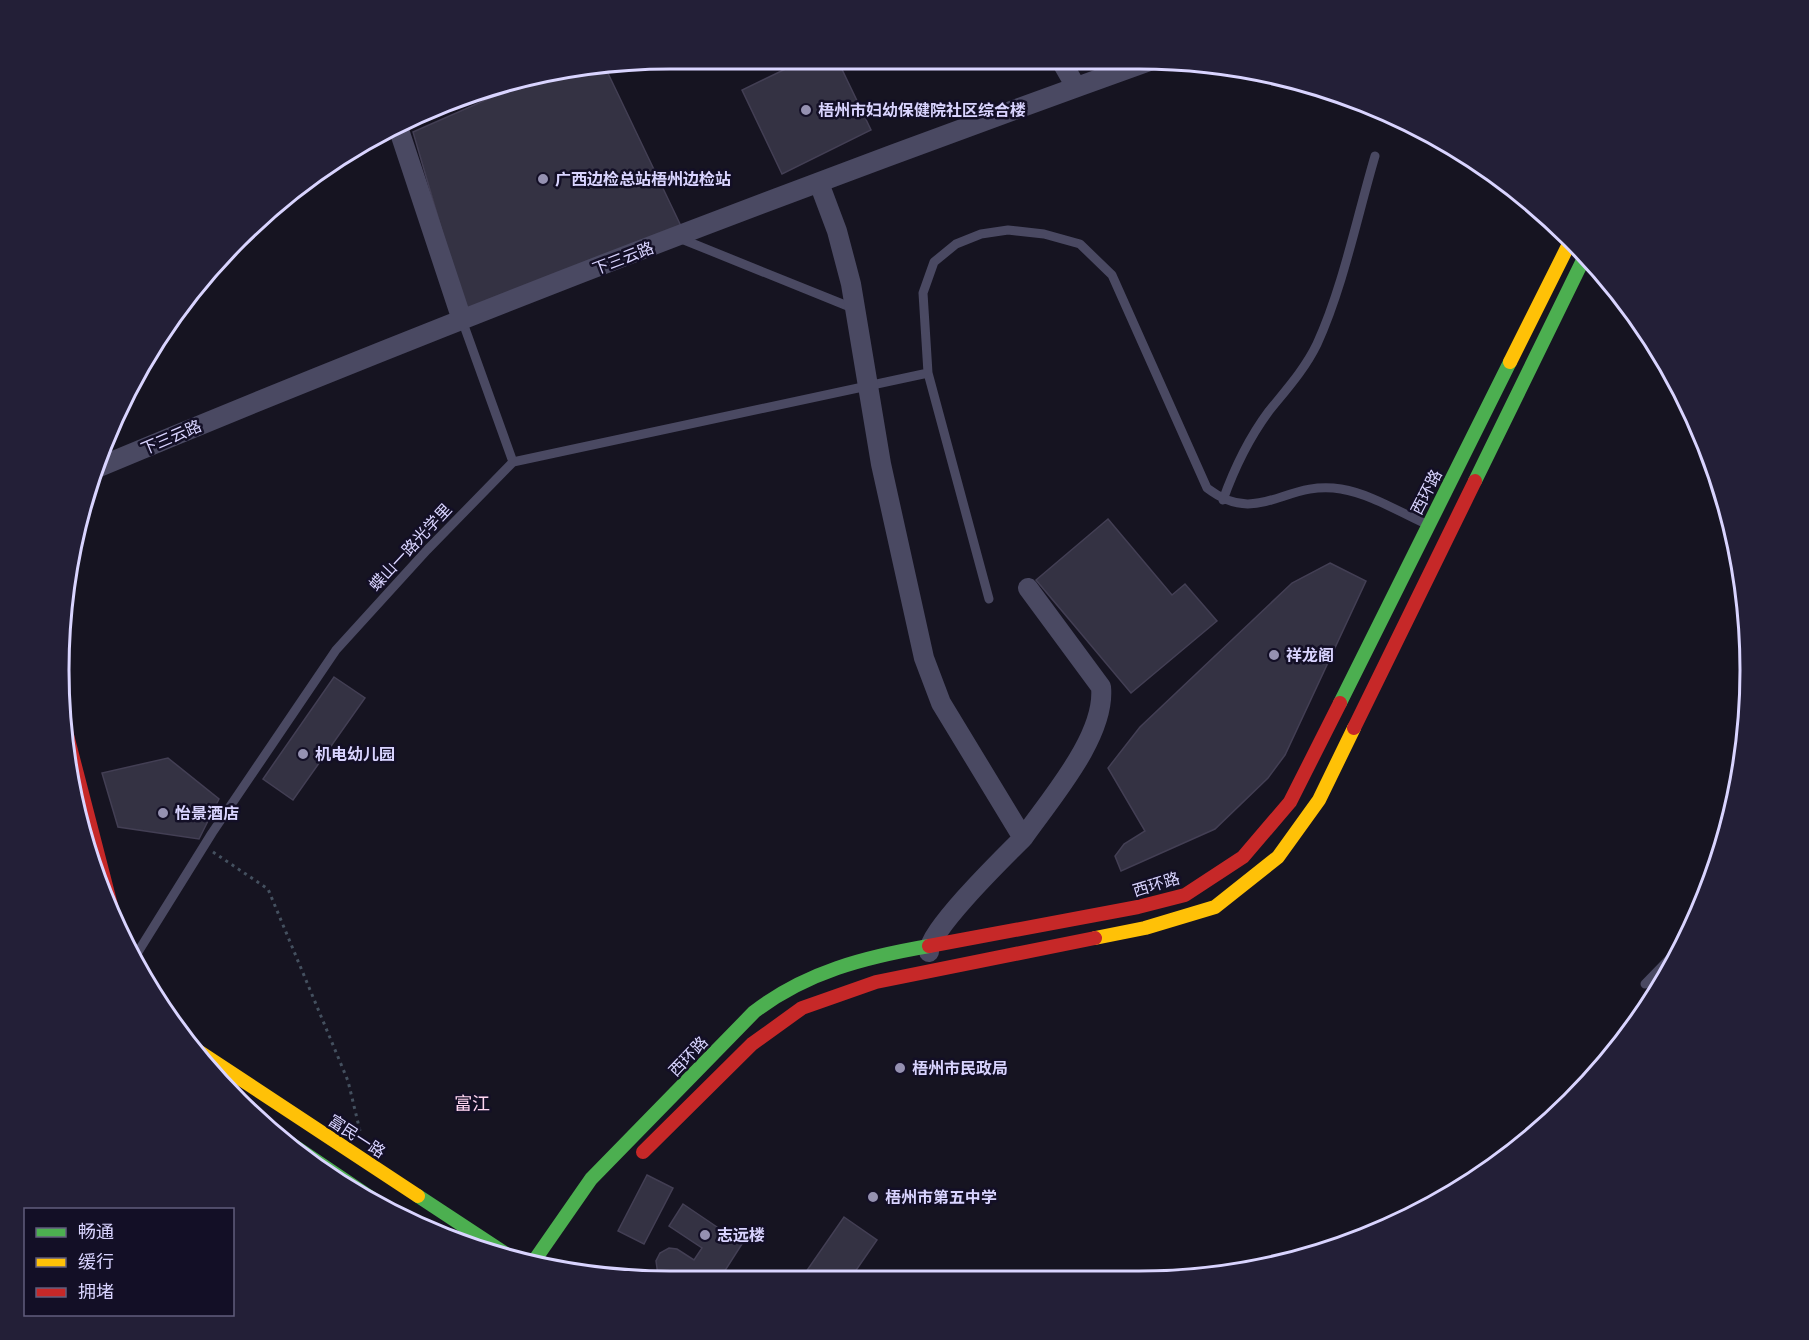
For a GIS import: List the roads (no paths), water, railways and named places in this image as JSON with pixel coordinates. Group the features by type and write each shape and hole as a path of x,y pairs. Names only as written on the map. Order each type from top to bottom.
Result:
{"main road":[{"name":"西环路","path":"538,1256 591,1179 754,1012 776,995 821,972 877,955 1138,907 1185,895 1243,856 1290,802 1567,248"},
{"path":"634,1161 752,1044 781,1022 824,998 930,970 1145,928 1215,907 1278,857 1319,800 1581,264"},
{"path":"83,798 96,849"},
{"name":"富民一路","path":"214,1062 489,1243"}],"street":[{"path":"1065,69 1076,87"},
{"name":"下三云路","path":"106,464 293,386 462,320 819,183 1127,69"},
{"path":"400,133 462,320"},
{"path":"819,183 837,231 855,309 881,464 924,658 941,704 1023,838"},
{"path":"930,970 928,946 946,920 1023,838 1074,765 1094,727 1102,700 1101,687 1028,588"}],"lane":[{"path":"1223,500 1242,455 1316,345 1330,308 1375,156"},
{"path":"989,599 928,373 923,292 934,262 956,244 981,234 1008,230 1044,234 1080,244 1112,275 1207,488 1223,500 1240,505 1261,504 1290,492 1312,487 1342,489 1366,496 1428,525"},
{"path":"677,238 855,309"},
{"path":"462,320 513,462 928,373"},
{"name":"蝶山一路光学里","path":"139,950 204,846 336,650 427,550 513,462"},
{"path":"1645,984 1659,969"}],"place":[{"name":"梧州市妇幼保健院社区综合楼","path":"806,110"},
{"name":"广西边检总站梧州边检站","path":"543,179"},
{"name":"祥龙阁","path":"1274,655"},
{"name":"机电幼儿园","path":"303,754"},
{"name":"怡景酒店","path":"163,813"},
{"name":"梧州市民政局","path":"900,1068"},
{"name":"梧州市第五中学","path":"873,1197"},
{"name":"志远楼","path":"705,1235"}],"district":[{"name":"富江","path":"472,1104"}]}
